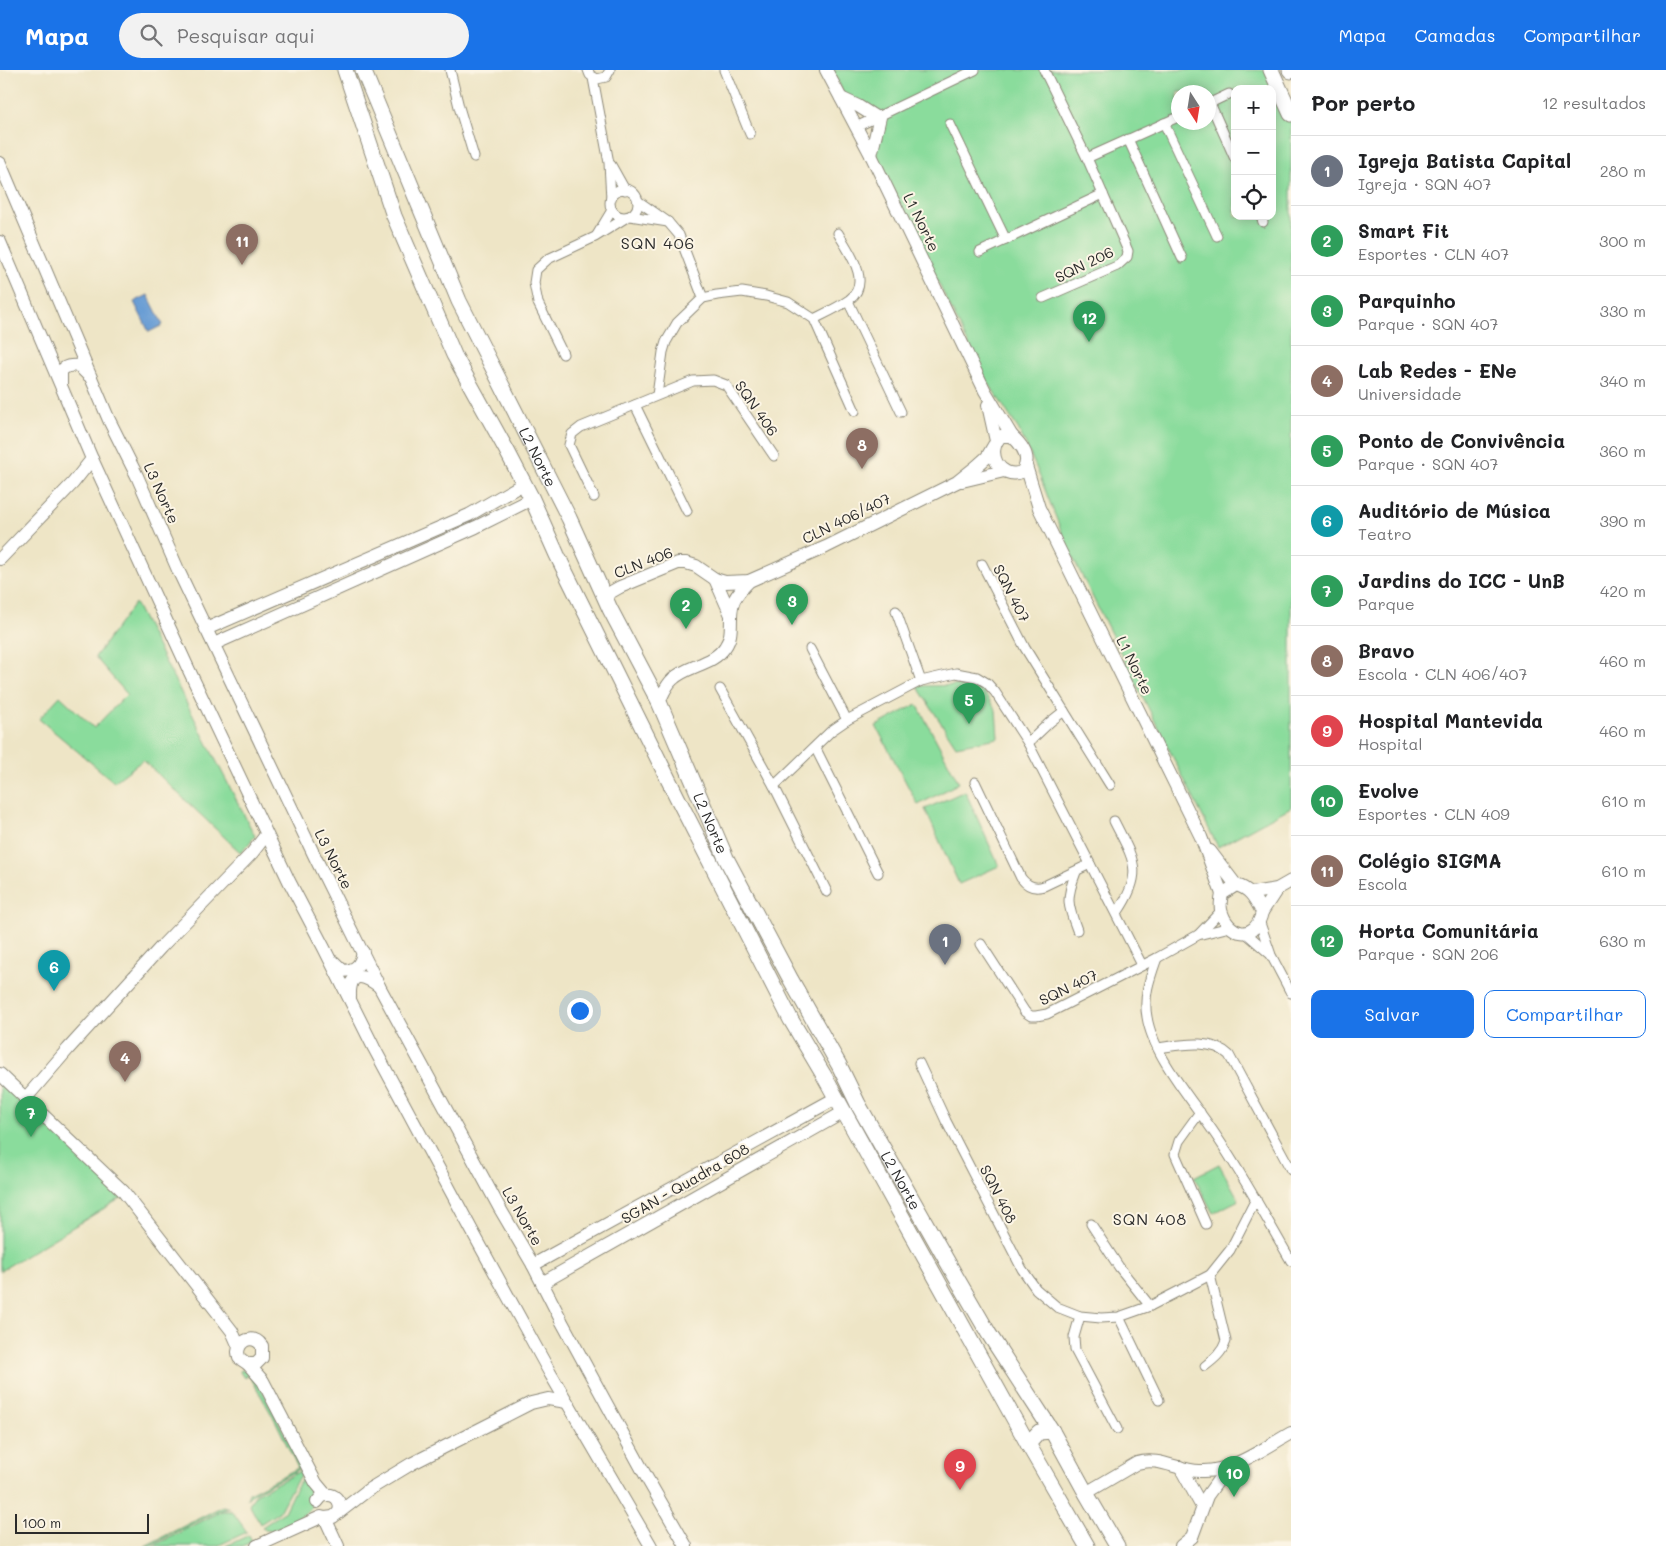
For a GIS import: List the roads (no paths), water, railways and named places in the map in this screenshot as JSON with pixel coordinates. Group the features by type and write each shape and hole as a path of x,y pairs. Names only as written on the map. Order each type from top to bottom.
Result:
{"main road":[{"name":"L2 Norte","path":"345,70 394,216 454,354 532,498 557,555 790,1020 844,1112 1028,1444 1087,1546"},
{"name":"L2 Norte","path":"363,70 459,302 580,542 604,596 659,702 726,858 786,972 956,1277 989,1334 1052,1431 1117,1546"},
{"path":"1271,70 1291,114"},
{"path":"422,284 436,286 445,280 448,273"},
{"path":"436,313 438,302 444,299 452,298 459,302"},
{"path":"557,555 557,544 562,539 570,536 580,542"},
{"path":"652,746 666,745 672,740 673,734"},
{"path":"1028,1444 1039,1432 1052,1431"}],"street":[{"path":"450,70 474,157"},
{"path":"595,237 612,210 609,163 594,75 608,76 610,70"},
{"path":"724,70 750,134"},
{"name":"L1 Norte","path":"826,70 871,155 985,391 1012,436"},
{"path":"856,127 976,70"},
{"name":"SQN 206","path":"1043,298 1116,266 1127,257 1127,247 1087,158 1044,70"},
{"path":"1216,100 1229,94"},
{"path":"841,98 878,118"},
{"path":"871,155 878,118"},
{"path":"1216,119 1231,151"},
{"path":"1087,158 1171,120"},
{"path":"1164,123 1217,236"},
{"path":"950,124 1006,240"},
{"path":"1128,139 1182,258"},
{"name":"L3 Norte","path":"0,163 89,377 315,857 379,986 499,1207 533,1265 648,1480 686,1546"},
{"path":"609,163 625,190"},
{"path":"611,199 619,190 631,191 638,201 668,222 679,235 703,298"},
{"path":"980,252 1102,194"},
{"path":"564,354 538,303 535,294 535,274 539,266 548,259 595,237 628,216 638,207 638,201"},
{"path":"612,210 616,214 668,222"},
{"path":"814,319 848,301 859,289 860,277 838,232"},
{"path":"0,242 92,459 266,835 437,1166 550,1373 650,1546"},
{"path":"657,395 666,342 681,319 703,298 736,292 766,296 788,302 814,319 855,411"},
{"path":"848,301 901,412"},
{"path":"61,386 61,372 64,368 70,366 79,366 89,377"},
{"name":"SQN 406","path":"594,496 569,445 570,438 581,427 693,381 704,379 720,381 726,385 774,456"},
{"name":"L1 Norte","path":"985,391 995,443"},
{"path":"635,405 687,512"},
{"path":"1001,436 1012,436 1020,443 1027,460 1022,472 1010,473 997,463 994,454 995,443 1001,436"},
{"name":"CLN 406/407","path":"749,582 826,547 957,482 987,457 995,443"},
{"path":"0,559 73,483 92,459"},
{"name":"L1 Norte","path":"1026,466 1039,508 1200,837 1222,894"},
{"name":"L1 Norte","path":"1010,473 1039,508"},
{"name":"CLN 406/407","path":"957,482 1010,473"},
{"path":"206,629 470,515 524,484"},
{"path":"214,644 476,527 532,498"},
{"name":"CLN 406","path":"604,596 620,586 678,563 696,566 715,579 733,583 749,582"},
{"name":"SQN 407","path":"982,564 1025,648 1110,785"},
{"path":"715,579 731,615"},
{"path":"659,702 668,684 674,677 713,658 724,648 730,637 732,627 733,603 749,582"},
{"path":"896,611 921,681"},
{"path":"810,649 847,720"},
{"path":"774,786 831,731 847,720 921,681 956,672 982,680 995,692 1028,743 1117,913 1142,965"},
{"path":"720,689 774,786 827,892"},
{"path":"1028,743 1064,711"},
{"path":"815,747 878,873"},
{"path":"975,782 1023,880 1032,887 1041,887 1090,864"},
{"path":"1114,821 1132,859 1135,871 1129,896 1117,913"},
{"path":"25,1099 161,947 252,853 266,835"},
{"name":"L1 Norte","path":"1200,837 1236,885"},
{"path":"1076,872 1068,899 1069,908 1077,930"},
{"path":"1252,893 1278,889 1291,881"},
{"path":"1278,889 1261,918 1254,930 1246,933 1239,933 1230,927 1221,910 1222,894 1236,885 1252,893 1261,918 1271,955 1291,993"},
{"path":"1198,935 1221,910"},
{"path":"1198,935 1230,927"},
{"path":"1246,933 1271,955"},
{"name":"SQN 407","path":"981,944 1025,1012 1030,1016 1047,1014 1198,935"},
{"path":"324,948 343,971 359,966 363,952"},
{"path":"1157,958 1148,984 1145,1004 1147,1019 1158,1048 1234,1162 1291,1261"},
{"path":"350,1000 350,985 354,979 367,978 379,986"},
{"path":"1158,1048 1206,1045 1216,1046 1230,1055 1291,1170"},
{"name":"SQN 408","path":"919,1063 1022,1269 1045,1299 1057,1308 1080,1316 1118,1317 1150,1306 1210,1276 1230,1250 1256,1199"},
{"path":"0,1074 123,1191 232,1331 244,1343"},
{"path":"533,1265 836,1098"},
{"name":"SGAN - Quadra 608","path":"542,1283 844,1112"},
{"path":"1200,1112 1179,1140 1175,1154 1206,1224"},
{"path":"1091,1224 1118,1267 1150,1306"},
{"path":"1205,1366 1216,1358 1223,1349 1226,1338 1210,1276"},
{"path":"1080,1316 1074,1336 1075,1350 1117,1428"},
{"path":"1118,1317 1159,1400"},
{"path":"254,1363 263,1354 262,1346 257,1341 244,1343 238,1352 239,1358 254,1363 316,1482 327,1509 337,1543"},
{"path":"536,1401 548,1384 550,1373"},
{"path":"257,1546 536,1401 555,1399 567,1402"},
{"path":"1181,1546 1192,1536 1202,1507 1213,1485 1227,1468 1291,1433"},
{"path":"1086,1493 1137,1463 1144,1461 1163,1462 1200,1471 1227,1468"},
{"path":"1180,1467 1202,1507"}],"water":[{"path":"148,295 163,325 149,332 134,302"}],"place":[{"name":"Colégio SIGMA","path":"242,265"},
{"name":"Horta Comunitária","path":"1089,342"},
{"name":"Bravo","path":"862,469"},
{"name":"Parquinho","path":"792,625"},
{"name":"Smart Fit","path":"686,629"},
{"name":"Ponto de Convivência","path":"969,724"},
{"name":"Igreja Batista Capital","path":"945,965"},
{"name":"Auditório de Música","path":"54,991"},
{"name":"Lab Redes - ENe","path":"125,1082"},
{"name":"Jardins do ICC - UnB","path":"31,1137"},
{"name":"Hospital Mantevida","path":"960,1490"},
{"name":"Evolve","path":"1234,1497"}],"district":[{"name":"SQN 406","path":"658,242"},
{"name":"SQN 408","path":"1150,1218"}]}
